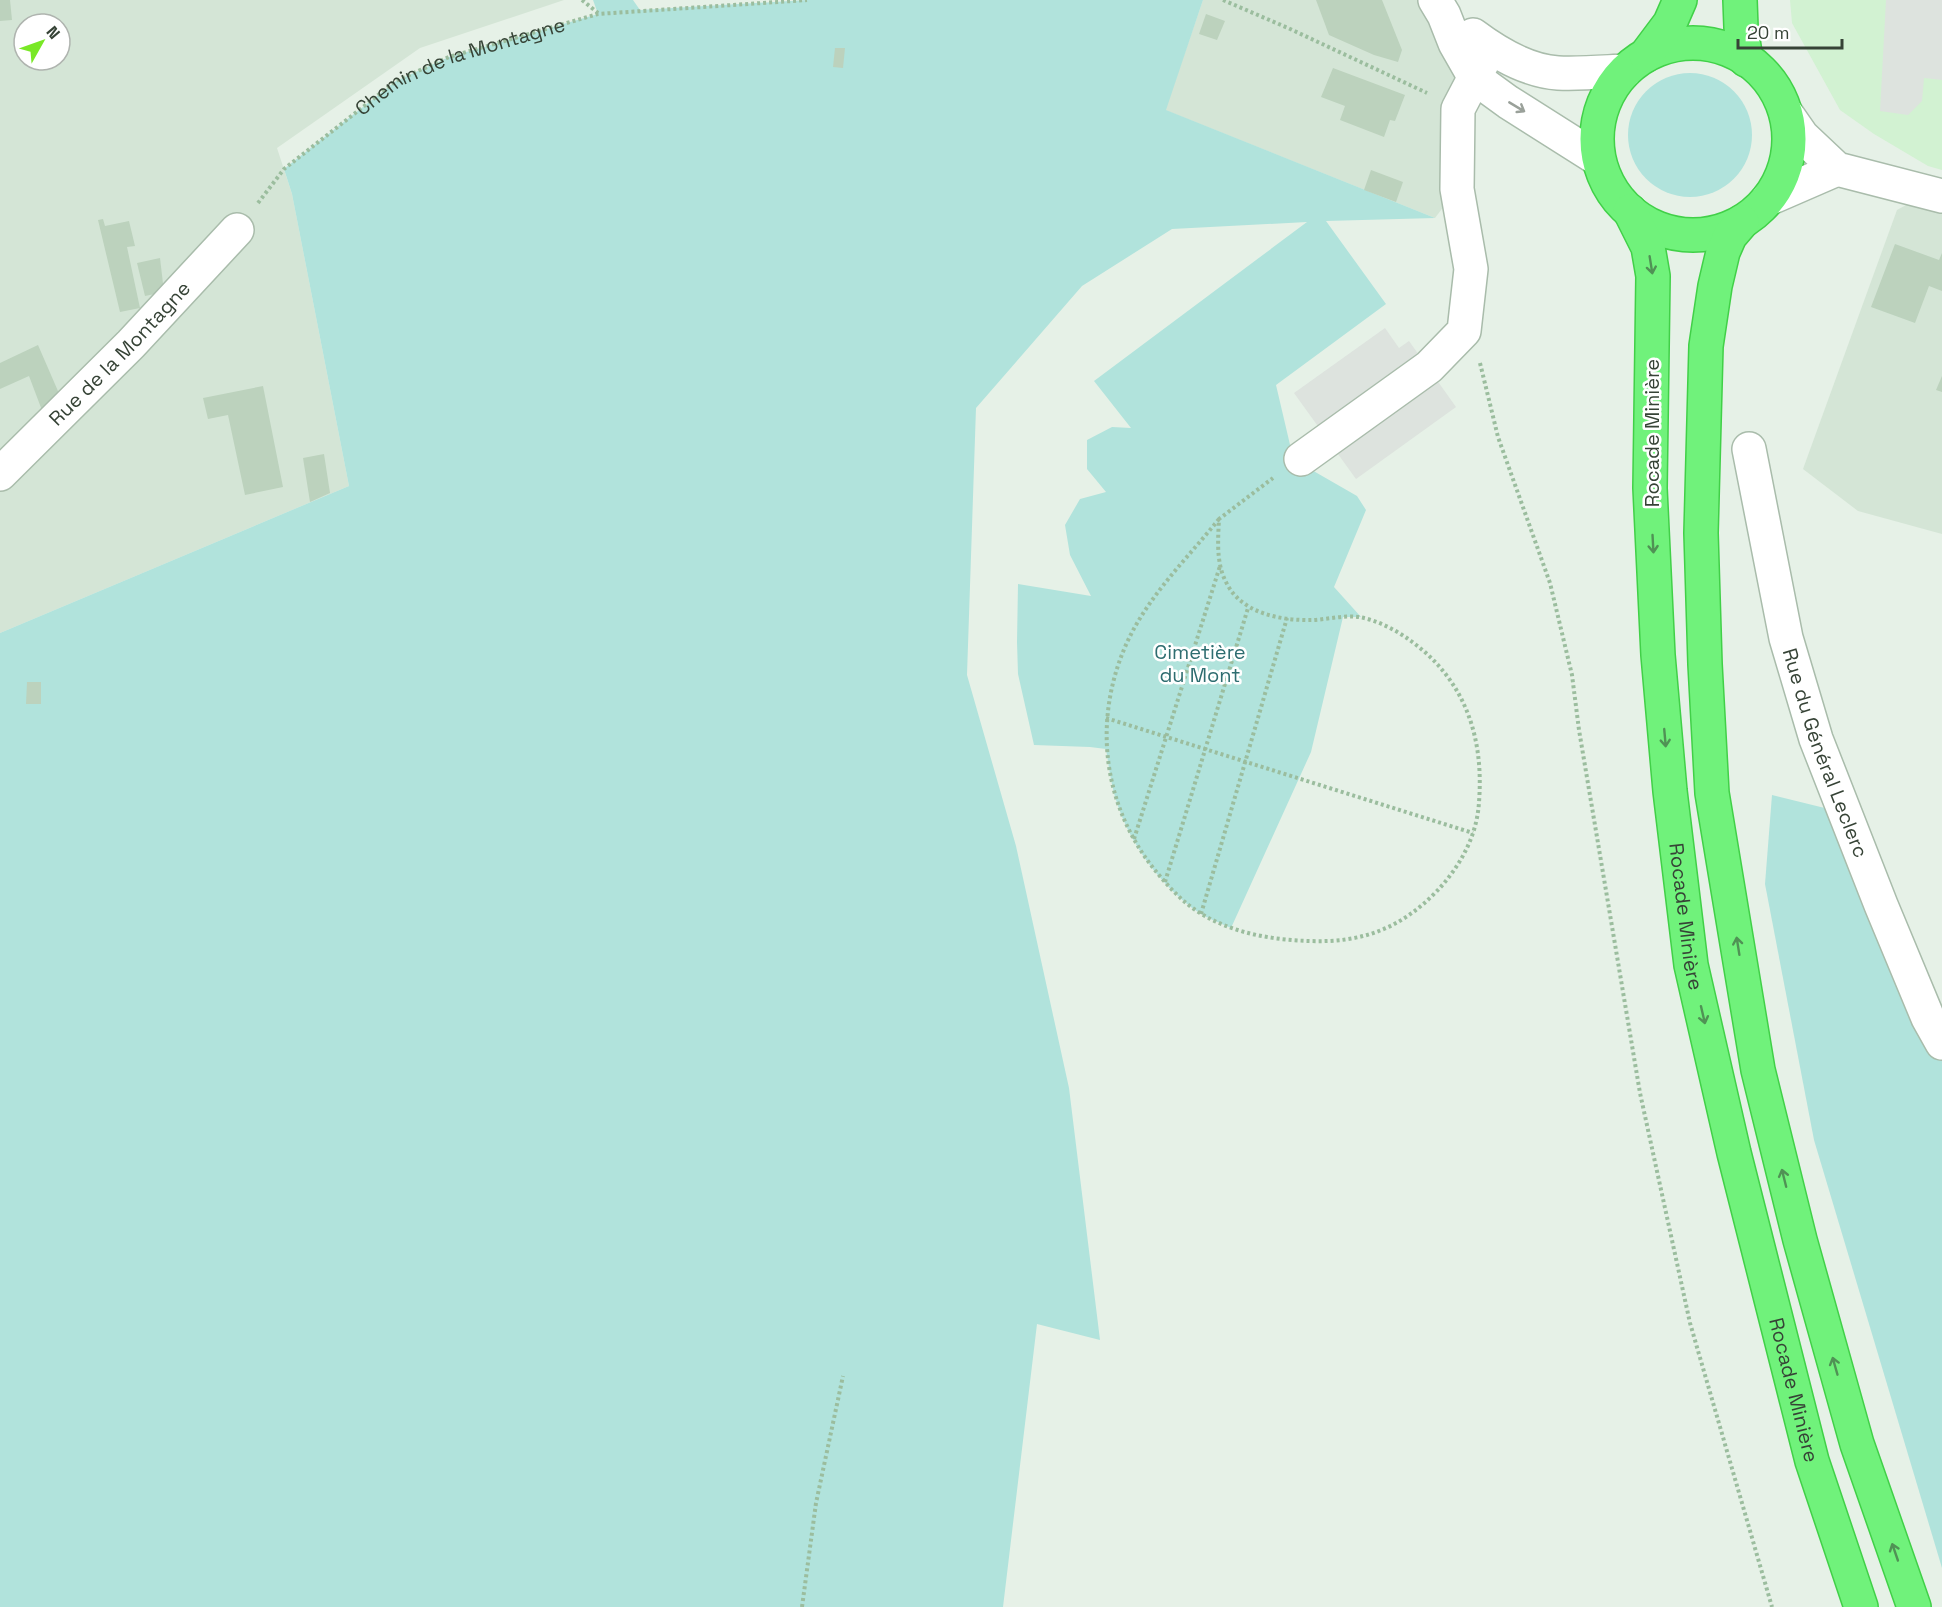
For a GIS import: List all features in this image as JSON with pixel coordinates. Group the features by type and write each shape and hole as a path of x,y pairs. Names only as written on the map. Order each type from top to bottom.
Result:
{"highway":[{"path":"1680,0 1671,22 1612,86 1603,103 1598,122 1599,159 1610,188 1630,212 1655,228 1698,237 1742,222"},
{"path":"1740,0 1746,60"},
{"path":"1635,63 1671,45 1697,43 1723,48 1746,60 1771,83 1786,113 1789,136 1787,159 1780,180 1768,199 1730,236 1714,286 1706,346 1701,532 1712,793 1758,1070 1800,1240 1857,1444 1914,1607"},
{"name":"Rocade Minière","path":"1630,212 1648,247 1653,276 1650,488 1658,655 1670,791 1691,965 1734,1153 1812,1461 1861,1607"}],"street":[{"path":"1440,7 1490,48 1524,65 1557,73 1635,63"},
{"path":"1440,7 1455,43 1475,78 1508,102 1599,159"},
{"path":"1300,459 1429,367 1464,331 1471,268 1458,189 1458,109 1490,48"},
{"path":"1786,113 1802,136 1837,168 1942,196"},
{"path":"1768,199 1837,168"},
{"name":"Rue de la Montagne","path":"0,474 131,344 237,230"},
{"name":"Rue du Général Leclerc","path":"1749,449 1786,638 1816,739 1881,905 1928,1018 1942,1043"}],"path":[{"path":"582,0 598,14"},
{"name":"Chemin de la Montagne","path":"237,230 284,169 396,81 449,57 598,14 807,0"},
{"path":"1223,0 1396,78 1458,109"},
{"path":"1464,331 1476,350 1498,437 1550,583 1572,675 1579,730 1640,1093 1690,1323 1772,1607"},
{"path":"1219,519 1220,565 1226,583 1248,608 1287,618 1317,620 1361,617 1381,624 1403,635 1438,663 1450,678 1462,700 1472,724 1477,745 1480,780 1479,807 1473,833 1463,856 1448,880 1430,898 1390,928 1348,940 1317,941 1258,936 1231,928 1201,914 1165,882 1134,840 1116,802 1106,749 1106,718 1116,671 1138,621 1154,597 1219,519 1300,459"},
{"path":"1134,840 1220,565"},
{"path":"1165,882 1248,608"},
{"path":"1201,914 1287,618"},
{"path":"1106,718 1473,833"},
{"path":"802,1607 816,1503 843,1376"}],"shaded area":[{"path":"0,0 564,0 420,48 277,148 292,194 349,486 0,633"},
{"path":"1203,0 1435,0 1455,43 1457,189 1435,218 1165,110"},
{"path":"1790,0 1942,0 1942,170 1928,166 1874,134 1840,110 1792,23"},
{"path":"1886,0 1942,0 1942,80 1924,78 1922,101 1908,115 1880,111"},
{"path":"1928,193 1942,196 1942,534 1858,511 1803,469 1897,210"},
{"path":"1385,328 1399,348 1409,341 1456,407 1356,479 1294,393"}],"green space":[{"name":"Cimetière du Mont","path":"593,0 633,0 640,10 807,0 1203,0 1166,110 1435,218 1326,221 1386,304 1276,385 1291,449 1310,469 1357,496 1366,510 1334,587 1361,617 1343,617 1311,752 1231,928 1202,914 1185,902 1160,878 1139,850 1117,803 1106,749 1034,745 1018,674 1018,584 1091,596 1070,555 1065,525 1080,499 1106,492 1087,469 1087,440 1112,427 1131,428 1094,381 1307,222 1172,229 1082,286 976,408 967,675 1016,846 1069,1088 1100,1340 1037,1324 1003,1607 0,1607 0,633 349,486 292,194 284,169 396,81 449,57 598,14"},
{"path":"1690,73 1714,77 1734,91 1748,111 1752,135 1748,159 1734,179 1714,193 1690,197 1666,193 1646,179 1632,159 1628,135 1632,111 1646,91 1666,77"},
{"path":"1772,795 1845,813 1942,1043 1942,1568 1814,1140 1765,884"}],"building":[{"path":"0,0 10,0 12,20 0,21"},
{"path":"1316,0 1382,0 1402,50 1398,62 1374,55 1329,35"},
{"path":"1206,14 1225,21 1217,40 1199,34"},
{"path":"835,48 845,48 843,68 833,67"},
{"path":"1333,68 1405,95 1395,121 1390,120 1384,137 1340,120 1345,106 1321,97"},
{"path":"1371,170 1403,182 1396,202 1364,190"},
{"path":"103,219 105,226 129,221 135,246 127,247 140,308 120,312 98,220"},
{"path":"1895,244 1939,260 1942,253 1942,291 1929,286 1915,323 1871,307"},
{"path":"160,258 164,292 145,296 137,263"},
{"path":"38,345 61,398 43,413 29,376 0,389 0,363"},
{"path":"1942,376 1942,392 1936,390"},
{"path":"263,386 283,487 245,495 228,415 208,419 203,398"},
{"path":"324,454 330,493 310,502 303,458"},
{"path":"27,682 41,682 41,704 26,704"}]}
